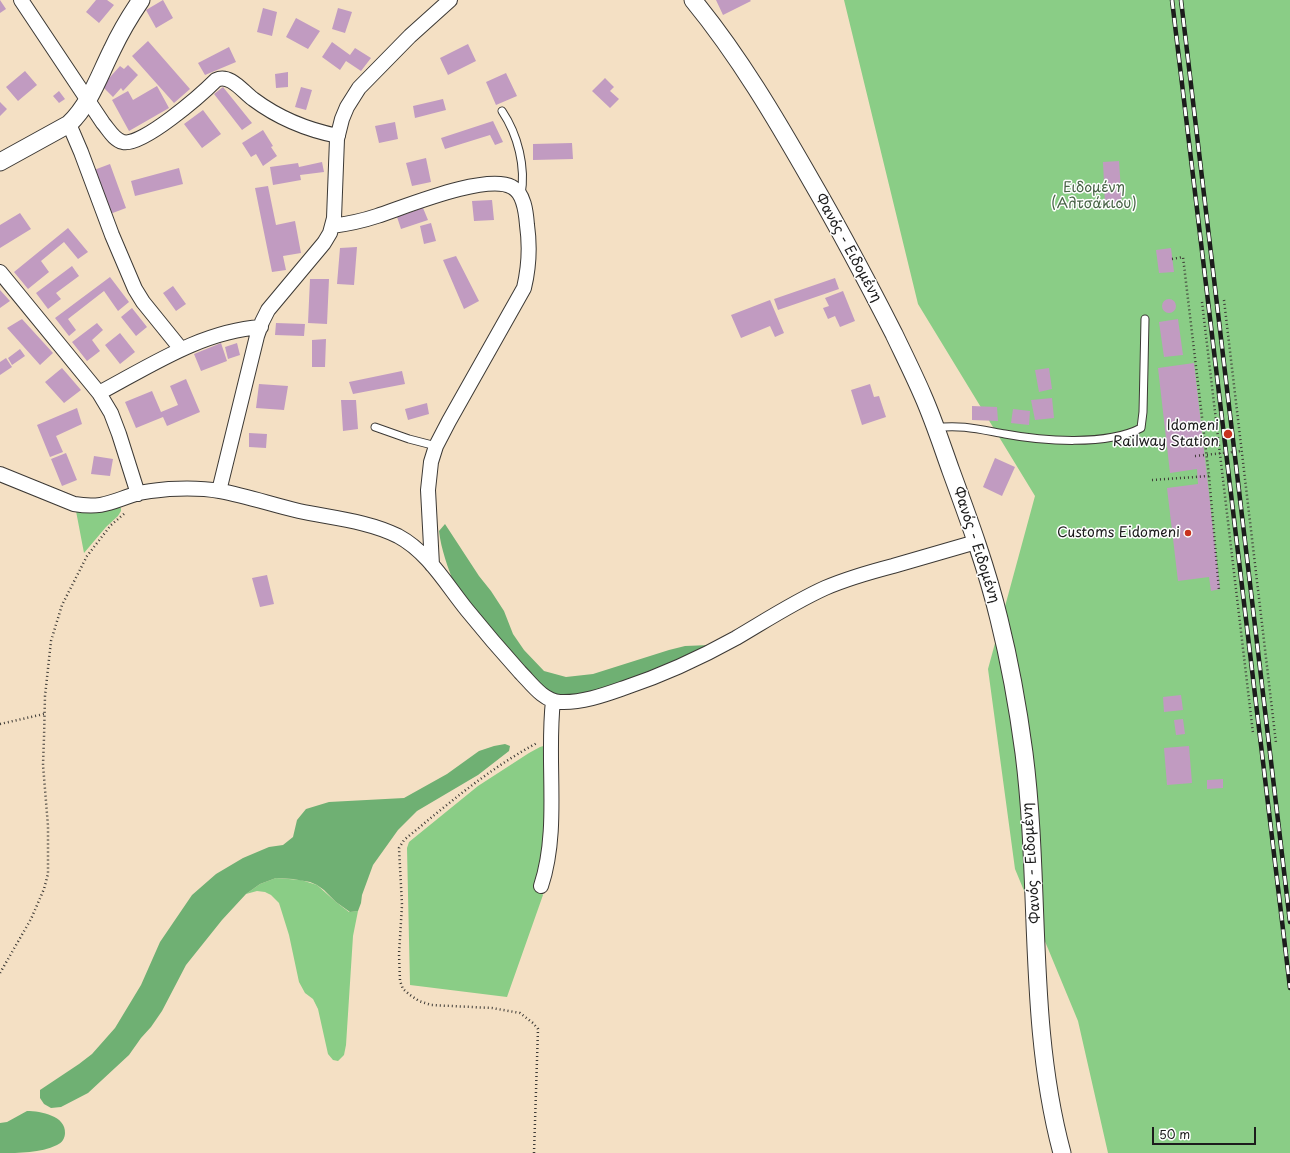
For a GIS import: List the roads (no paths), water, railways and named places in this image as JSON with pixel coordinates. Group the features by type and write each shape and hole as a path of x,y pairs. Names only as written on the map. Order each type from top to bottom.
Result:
{"street":[{"path":"21,0 87,100 117,140 124,143 131,143 139,140 173,118 216,80 223,78 227,78 257,102 273,112 314,130 338,136"},
{"path":"0,162 73,120 87,100 124,26 141,0"},
{"path":"220,491 261,327 268,310 330,233 334,218 334,192 338,136 342,119 347,107 360,88 410,36 450,0"},
{"name":"Φανός - Ειδομένη","path":"693,0 730,48 781,129 832,216 878,303 914,377 935,428 976,542 1011,668 1022,741 1033,859 1038,990 1043,1054 1051,1107 1062,1153"},
{"path":"73,120 81,152 112,235 135,289 143,302 181,349"},
{"path":"332,226 376,216 442,194 477,186 504,184 516,190 521,196 529,234 527,275 524,288 449,421 436,446 431,462 428,490 432,565"},
{"path":"0,272 99,393 111,413 120,434 138,494"},
{"path":"99,393 181,349 242,328 261,327"},
{"path":"0,474 74,504 85,506 96,506 111,503 138,494 175,489 220,491 298,511 357,522 382,529 413,546 432,565 467,610 531,684 553,701 562,702 604,695 648,680 681,666 706,654 823,589 879,570 976,542"},
{"path":"541,886 549,854 551,808 550,737 553,701"}],"lane":[{"path":"502,112 514,134 518,147 522,185 521,196"},
{"path":"935,428 957,426 1045,440 1088,439 1131,433 1140,428 1143,412 1144,319"},
{"path":"376,427 409,439 436,446"}],"railway":[{"path":"1172,0 1290,988"},
{"path":"1181,0 1290,922"}],"place":[{"name":"Idomeni Railway Station","path":"1228,434"},
{"name":"Customs Eidomeni","path":"1188,533"}],"park label":[{"name":"Ειδομένη (Αλτσάκιου)","path":"1094,196"}]}
